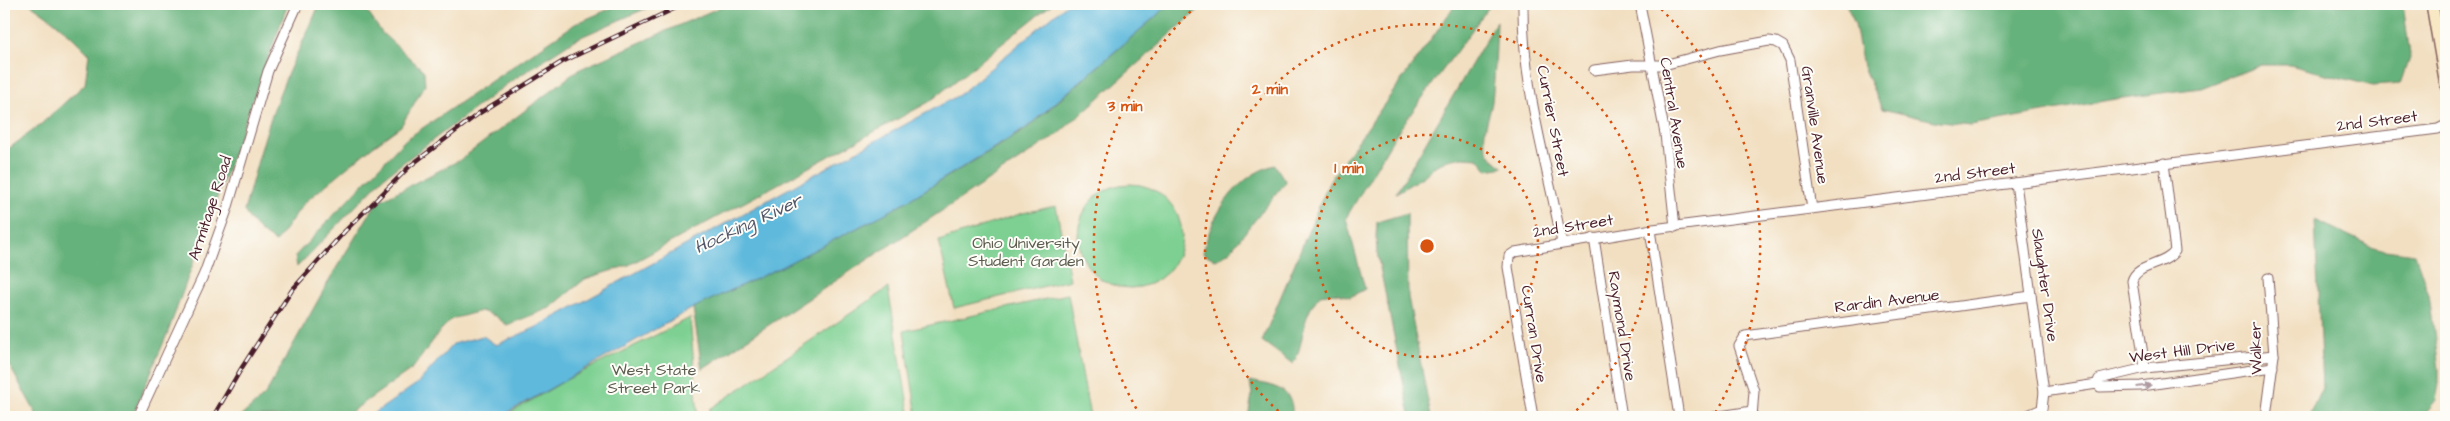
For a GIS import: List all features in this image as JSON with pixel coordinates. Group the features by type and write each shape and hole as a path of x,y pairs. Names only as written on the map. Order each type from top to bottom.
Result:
{"main road":[{"path":"2432,4 2446,85"}],"street":[{"name":"Armitage Road","path":"138,417 204,274 227,210 268,71 298,4"},
{"name":"Currier Street","path":"1523,4 1528,86 1562,243"},
{"name":"Central Avenue","path":"1640,4 1666,134 1675,226"},
{"name":"Granville Avenue","path":"1652,65 1676,63 1720,50 1769,41 1783,46 1790,60 1812,210"},
{"path":"1594,70 1632,65 1652,65"},
{"name":"2nd Street","path":"1509,256 1524,250 1562,243 1675,226 2442,128 2446,125"},
{"path":"2145,368 2132,281 2137,272 2168,259 2174,251 2164,163"},
{"name":"Slaughter Drive","path":"2016,182 2044,392"},
{"path":"1650,230 1679,417"},
{"name":"Raymond Drive","path":"1594,238 1622,417"},
{"name":"Curran Drive","path":"1509,256 1508,267 1533,417"},
{"name":"Walker","path":"2266,417 2274,355 2268,278"},
{"name":"Rardin Avenue","path":"1752,414 1754,391 1739,344 1743,337 1747,335 2031,296"},
{"name":"West Hill Drive","path":"2097,384 2100,379 2145,368 2274,355"},
{"name":"West Hill Drive","path":"2044,392 2097,384 2100,387 2122,388 2273,367"},
{"path":"2023,417 2042,409 2044,392"},
{"path":"1714,417 1752,414"}],"green space":[{"path":"30,4 288,4 168,332 132,417 38,417 4,356 4,152 39,126 85,84 89,54 61,27"},
{"path":"319,4 362,4 382,33 424,71 425,85 401,126 372,147 304,203 276,242 258,229 244,211 271,116"},
{"path":"621,4 656,4 574,40 507,84 384,177 297,267 295,256 405,140 575,24"},
{"path":"727,4 1052,4 929,102 629,265 585,279 550,308 507,325 495,316 481,311 452,319 440,331 413,368 344,417 240,417 265,395 335,270 377,202 460,160 578,70"},
{"path":"1170,4 1205,4 1057,135 702,369 693,308 779,268 892,210 1025,130"},
{"path":"1456,4 1491,4 1396,134 1346,218 1365,289 1350,297 1335,293 1320,295 1308,313 1300,346 1293,364 1262,341 1330,180"},
{"path":"1846,4 2403,4 2410,55 2400,84 2373,86 2290,65 2261,65 2201,88 2115,99 1971,125 1939,122 1882,109 1863,67 1855,24"},
{"path":"1497,21 1493,92 1485,130 1485,142 1491,156 1503,167 1488,170 1478,158 1462,157 1448,160 1435,166 1424,176 1396,193"},
{"path":"1275,165 1286,182 1229,252 1216,260 1203,253 1212,225 1227,199 1248,178 1261,170"},
{"name":"Ohio University Student Garden","path":"1130,184 1150,188 1167,199 1178,216 1182,236 1178,256 1167,273 1150,284 1130,288 1110,284 1093,273 1082,256 1078,236 1082,216 1093,199 1110,188"},
{"name":"Ohio University Student Garden","path":"1056,206 1070,280 954,308 939,241 1023,213"},
{"path":"1407,213 1408,297 1431,417 1410,415 1377,253 1377,222"},
{"path":"2315,220 2371,246 2415,254 2429,295 2439,369 2436,400 2427,411 2428,417 2317,417 2309,415 2322,388"},
{"path":"888,288 910,417 710,417 710,409"},
{"path":"1068,294 1090,417 917,417 904,331"},
{"name":"West State Street Park","path":"690,318 698,417 503,417 566,380"},
{"path":"1250,381 1275,387 1286,394 1292,407 1292,417 1248,417 1252,395"}],"water":[{"name":"Hocking River","path":"1067,4 1170,4 1025,129 892,210 779,268 693,308 500,417 369,417 418,383 453,344 483,336 496,345 537,327 959,95"}],"railway":[{"path":"213,417 241,369 292,290 345,231 410,166 478,114 562,62 684,4"}]}
